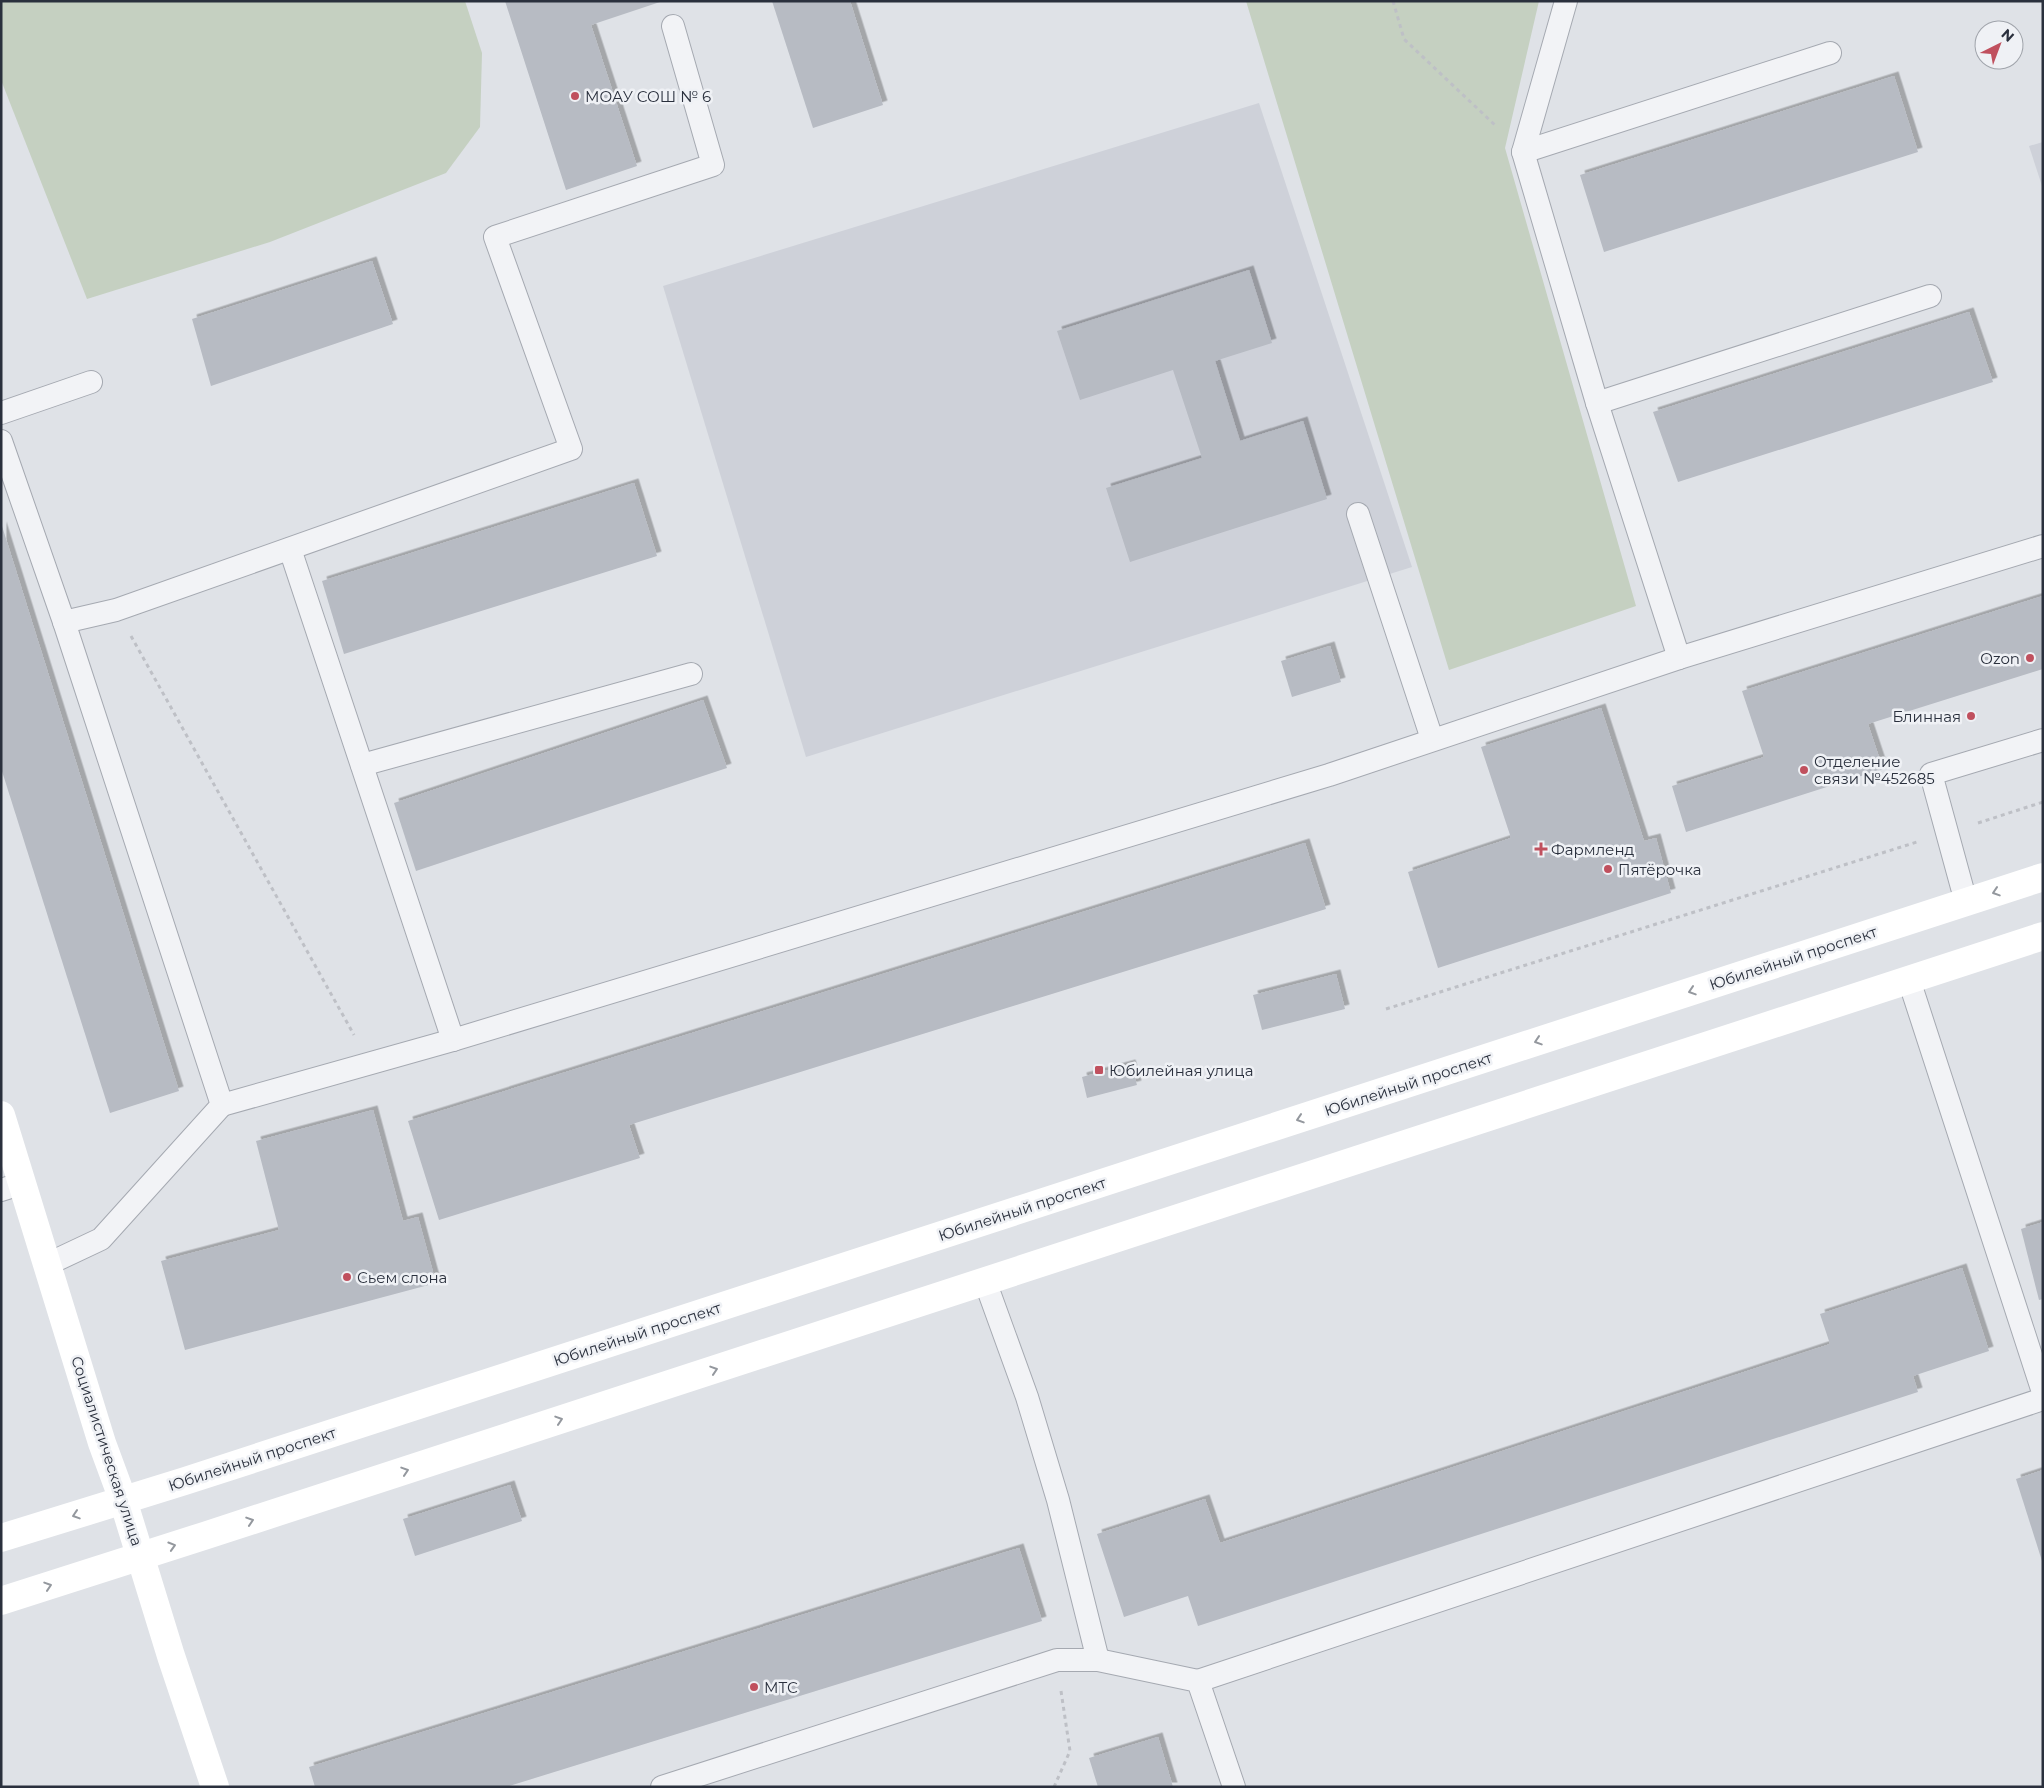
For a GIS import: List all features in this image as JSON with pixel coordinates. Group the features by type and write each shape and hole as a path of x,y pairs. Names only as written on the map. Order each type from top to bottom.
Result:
{"main road":[{"name":"Юбилейный проспект","path":"1,1538 2043,877"},
{"path":"1,1601 2043,936"},
{"name":"Социалистическая улица","path":"1,1115 12,1186 48,1264 102,1443 123,1500 215,1787"}],"lane":[{"path":"1566,1 1523,152 1597,403 1679,658"},
{"path":"64,622 116,610 571,449 495,237 713,165 672,26"},
{"path":"1523,152 1830,53"},
{"path":"1597,403 1930,296"},
{"path":"1,413 92,382"},
{"path":"1,441 64,622 222,1105"},
{"path":"1358,514 1432,739"},
{"path":"48,1264 101,1239 222,1105 453,1040 1329,775 1679,658 2043,546"},
{"path":"290,549 453,1040"},
{"path":"362,765 691,674"},
{"path":"1966,902 1931,774 2043,740"},
{"path":"1909,980 2043,1392"},
{"path":"985,1281 1027,1397 1058,1500 1098,1660"},
{"path":"662,1787 1057,1660 1098,1660 1198,1681 2043,1399"},
{"path":"1198,1681 1234,1787"}],"path":[{"path":"1393,1 1404,39 1523,152"},
{"path":"116,610 370,1064"},
{"path":"1386,1009 2043,802"},
{"path":"1054,1787 1070,1751 1057,1660"}],"shaded area":[{"path":"1259,103 1412,567 806,757 663,286"},
{"path":"2043,142 2043,189 2029,146"}],"green space":[{"path":"1,1 465,1 482,53 480,127 446,173 270,242 87,299 1,80"},
{"path":"1246,1 1539,1 1505,148 1636,606 1449,670"}],"building":[{"name":"МОАУ СОШ № 6","path":"505,1 663,1 591,25 637,166 566,190"},
{"path":"772,1 850,1 883,105 813,128"},
{"path":"1894,76 1918,152 1604,252 1580,175"},
{"path":"372,261 393,324 211,386 192,319"},
{"path":"1249,270 1272,343 1215,361 1240,441 1303,421 1327,499 1130,562 1106,488 1202,458 1173,370 1080,400 1057,331"},
{"path":"1969,312 1993,382 1678,482 1653,412"},
{"path":"634,483 657,556 344,654 322,581"},
{"path":"2,526 179,1091 110,1113 1,768"},
{"path":"2043,596 2043,669 1868,724 1883,769 1686,832 1672,786 1764,757 1742,691"},
{"path":"1330,646 1341,682 1292,697 1281,661"},
{"path":"703,700 727,768 416,871 394,803"},
{"path":"1601,708 1644,841 1656,838 1671,893 1438,968 1408,872 1511,838 1481,747"},
{"path":"1305,843 1326,909 629,1125 640,1158 439,1220 408,1121"},
{"path":"1336,974 1345,1009 1262,1030 1253,995"},
{"path":"1131,1064 1137,1085 1087,1098 1082,1077"},
{"path":"373,1110 403,1221 418,1217 436,1283 185,1350 161,1261 279,1230 256,1141"},
{"path":"2043,1222 2043,1299 2039,1300 2021,1229"},
{"path":"1962,1268 1989,1351 1913,1376 1918,1392 1198,1626 1188,1596 1124,1617 1097,1534 1205,1499 1220,1543 1830,1344 1820,1314"},
{"path":"2043,1470 2043,1560 2042,1561 2016,1479"},
{"path":"510,1485 522,1521 415,1556 403,1519"},
{"path":"1019,1548 1042,1621 506,1787 315,1787 309,1767"},
{"path":"1158,1737 1173,1787 1098,1787 1089,1758"}],"place":[{"name":"МОАУ СОШ № 6","path":"575,96"},
{"name":"Ozon","path":"2030,658"},
{"name":"Блинная","path":"1971,716"},
{"name":"Отделение связи №452685","path":"1804,770"},
{"name":"Фармленд","path":"1541,849"},
{"name":"Пятёрочка","path":"1608,869"},
{"name":"Юбилейная улица","path":"1099,1070"},
{"name":"Сьем слона","path":"347,1277"},
{"name":"МТС","path":"754,1687"}]}
